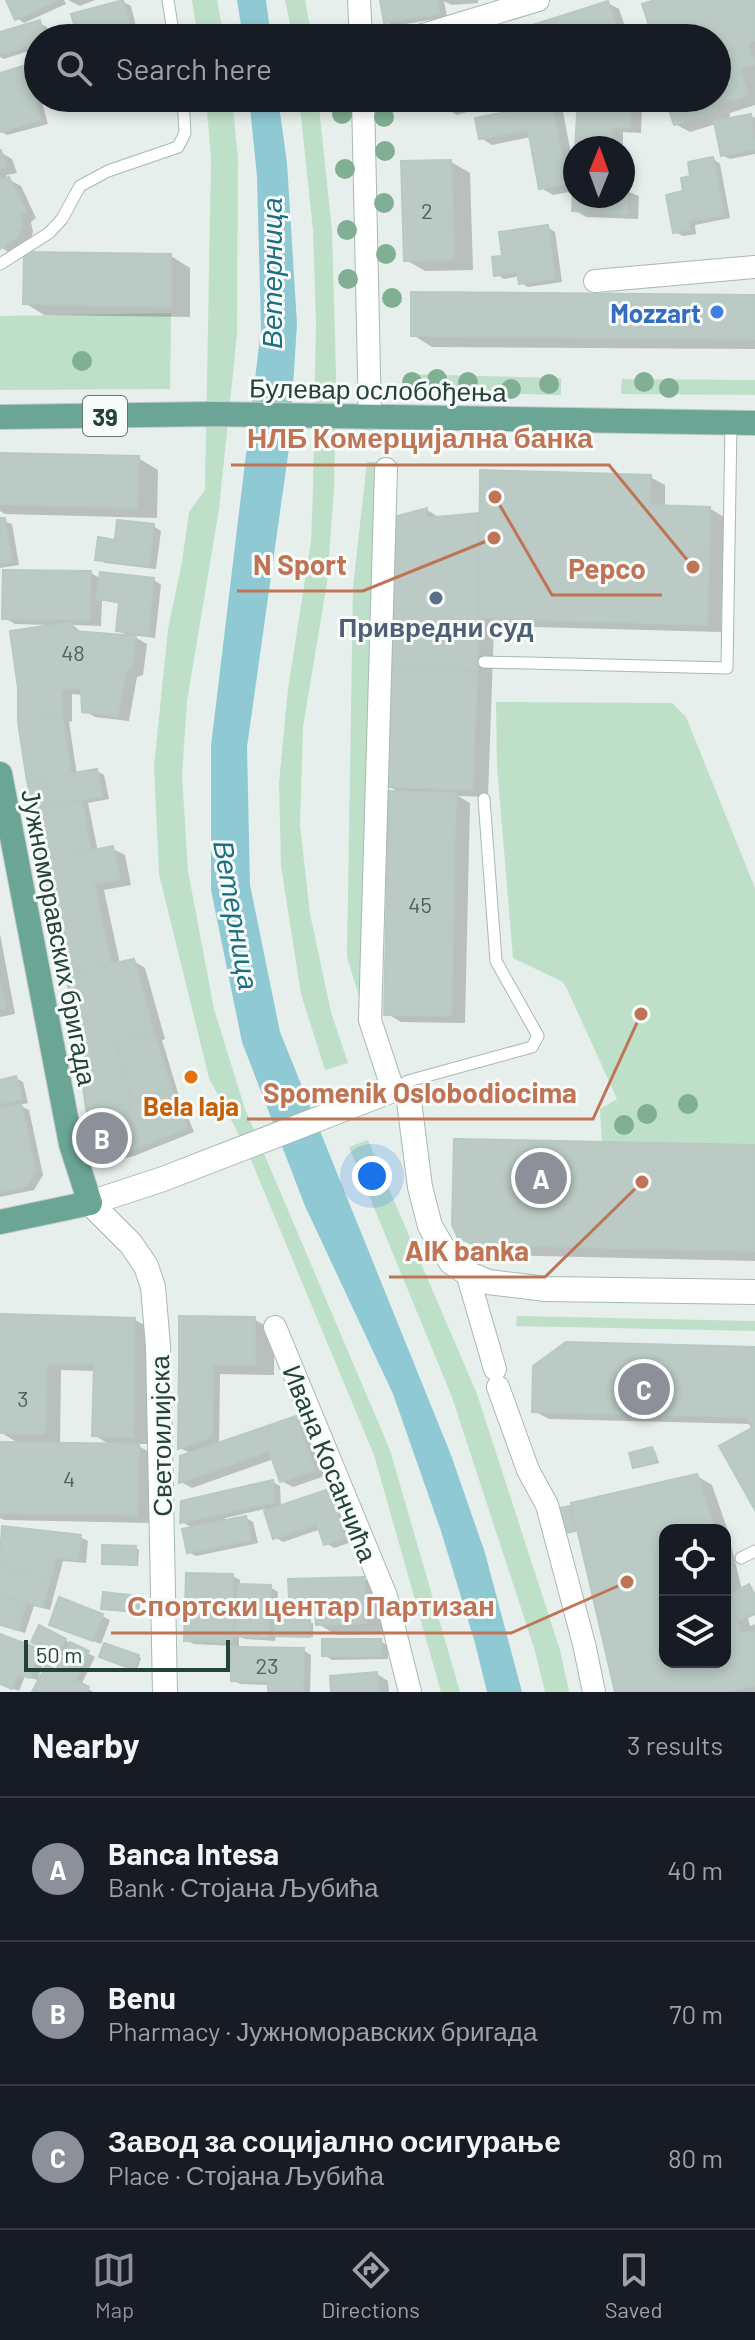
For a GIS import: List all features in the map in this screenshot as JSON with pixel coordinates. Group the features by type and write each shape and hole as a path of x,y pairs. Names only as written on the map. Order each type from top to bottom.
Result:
{"main road":[{"name":"Булевар ослобођења","path":"0,417 210,414 743,423"},
{"name":"Јужноморавских бригада","path":"0,774 71,1144 90,1203"},
{"path":"0,1222 90,1203"}],"street":[{"path":"359,0 360,24"},
{"path":"459,24 538,0"},
{"path":"363,112 370,418"},
{"path":"595,281 755,267"},
{"path":"386,469 370,1020 393,1090"},
{"path":"90,1203 246,1148 393,1090 404,1093 409,1101 420,1187 430,1226 451,1262 467,1273 488,1282 546,1289 755,1292"},
{"name":"Светоилијска","path":"90,1203 131,1244 146,1266 153,1287 158,1346 165,1692"},
{"path":"467,1273 496,1378 528,1470 547,1505 594,1692"},
{"name":"Ивана Косанчића","path":"275,1327 386,1596 410,1692"}],"lane":[{"path":"168,0 172,24"},
{"path":"0,264 49,233 62,219 80,186 108,171 178,147 185,133 184,112"},
{"path":"484,662 727,668 743,423"},
{"path":"393,1090 408,1081 532,1047 538,1036 496,961 484,799"},
{"path":"741,1558 755,1551"}],"green space":[{"path":"192,0 217,0 221,24 196,24"},
{"path":"285,0 305,0 309,24 290,24"},
{"path":"207,112 233,112 238,159 237,334 219,509 187,701 182,776 188,871 214,1009 245,1109 390,1450 460,1692 441,1692 374,1455 246,1148 209,1078 159,874 154,767 168,629 189,512 205,490 211,159"},
{"path":"300,112 319,112 332,230 336,374 334,489 327,583 303,727 300,825 310,914 331,1012 348,1063 325,1070 301,994 281,866 279,783 288,689 311,541 316,322 313,230"},
{"path":"171,313 170,389 0,390 0,316"},
{"path":"405,374 561,378 561,395 405,391"},
{"path":"622,379 755,380 755,395 621,394"},
{"path":"367,462 382,462 366,1019 347,957 353,587"},
{"path":"496,702 672,703 686,717 755,888 755,1145 602,1143 600,1109 617,1099 568,991 563,982 513,958 497,766"},
{"path":"368,1140 477,1394 560,1650 569,1692 545,1692 535,1651 452,1397 349,1147"},
{"path":"517,1316 755,1321 755,1331 516,1326"}],"water":[{"path":"237,0 266,0 269,24 241,24"},
{"name":"Ветерница","path":"250,112 280,112 287,163 297,324 289,448 247,747 250,885 280,1032 451,1455 485,1553 522,1692 487,1692 441,1531 393,1394 305,1206 242,1042 211,890 211,746 261,329 257,176"}],"building":[{"path":"6,0 59,0 15,20"},
{"path":"123,0 130,24 74,24 71,14"},
{"path":"380,0 437,0 440,14 384,23"},
{"path":"655,0 755,0 755,40 748,43 755,64 739,68 748,95 731,100 731,24 648,24 642,4"},
{"path":"608,1 615,24 536,24"},
{"path":"24,25 24,47 0,54 0,32"},
{"path":"24,66 24,112 39,112 41,120 0,132 0,73"},
{"path":"506,112 554,112 563,162 563,185 539,189 528,130 479,139 475,118"},
{"path":"577,112 631,112 630,128 612,127 612,136 576,136"},
{"path":"670,112 713,112 674,125"},
{"path":"751,114 755,149 721,156 714,121"},
{"path":"1,150 6,167 0,168"},
{"path":"713,157 724,215 688,221 690,230 673,233 666,195 683,191 681,178 690,176 688,162"},
{"path":"451,160 454,259 404,261 401,161"},
{"path":"0,177 2,180 9,177 26,211 20,215 22,224 18,236 0,249"},
{"path":"572,208 627,208 627,214 572,211"},
{"path":"548,225 555,279 519,284 517,272 494,276 492,257 502,256 499,232"},
{"path":"24,252 171,254 171,307 23,304"},
{"path":"411,292 755,295 755,339 411,336"},
{"path":"0,453 139,456 137,508 0,504"},
{"path":"480,470 651,475 650,505 710,507 707,625 479,618"},
{"name":"Привредни суд","path":"427,508 426,518 479,513 477,671 390,668 394,517"},
{"path":"0,518 5,518 12,561 0,563"},
{"path":"117,520 154,524 149,566 95,560 98,537 115,540"},
{"path":"3,570 91,571 90,620 2,619"},
{"path":"100,572 154,578 148,635 116,631 119,602 96,599"},
{"path":"71,622 74,631 136,636 132,669 126,671 118,716 82,712 81,689 18,688 10,631"},
{"path":"390,668 477,671 473,790 386,787"},
{"path":"18,688 61,689 62,715 18,722"},
{"path":"62,715 71,774 27,781 18,722"},
{"path":"97,769 102,796 33,809 27,781"},
{"path":"389,791 456,793 451,1016 384,1015"},
{"path":"82,800 91,851 42,861 33,809"},
{"path":"113,846 120,879 94,884 111,964 66,973 42,861"},
{"path":"134,959 154,1033 116,1041 132,1102 87,1115 66,973"},
{"path":"0,983 5,1008 0,1009"},
{"path":"154,1033 171,1087 132,1102 116,1041"},
{"path":"16,1076 22,1099 0,1104 0,1080"},
{"path":"171,1087 187,1128 125,1153 118,1129 132,1102"},
{"path":"132,1102 118,1129 125,1153 95,1160 87,1115"},
{"path":"21,1104 36,1171 26,1186 0,1192 0,1109"},
{"path":"454,1139 755,1145 755,1251 475,1245 458,1238 452,1225"},
{"path":"0,1314 135,1318 133,1437 92,1436 94,1364 47,1363 45,1434 0,1433"},
{"path":"179,1316 255,1317 255,1365 179,1364"},
{"path":"566,1342 755,1347 755,1412 746,1417 532,1412 533,1366"},
{"path":"179,1364 213,1364 212,1437 178,1449"},
{"path":"755,1412 755,1510 719,1446 752,1428 746,1417"},
{"path":"296,1416 315,1470 280,1482 269,1451 179,1483 180,1456"},
{"path":"0,1442 139,1444 137,1515 0,1513"},
{"path":"652,1447 657,1461 633,1468 629,1453"},
{"path":"697,1474 713,1524 659,1524 659,1668 731,1668 731,1596 740,1634 753,1631 755,1635 755,1685 726,1692 615,1692 571,1503"},
{"path":"273,1480 274,1502 180,1523 181,1501"},
{"path":"329,1489 345,1538 324,1545 317,1524 273,1539 264,1511"},
{"path":"570,1506 575,1530 560,1534 555,1509"},
{"path":"246,1516 251,1540 187,1553 182,1529"},
{"path":"2,1526 81,1535 78,1560 56,1558 50,1581 0,1566"},
{"path":"102,1545 136,1546 136,1565 102,1564"},
{"path":"0,1566 50,1581 42,1607 0,1595"},
{"path":"186,1573 233,1574 232,1642 184,1641"},
{"path":"364,1577 366,1623 316,1625 314,1597 289,1598 288,1579"},
{"path":"238,1584 271,1585 268,1638 235,1636"},
{"path":"749,1584 755,1595 755,1612 737,1621 731,1594"},
{"path":"103,1592 138,1596 137,1612 101,1609"},
{"path":"0,1595 26,1603 18,1630 0,1625"},
{"path":"59,1597 103,1614 93,1641 49,1625"},
{"path":"275,1619 310,1620 310,1637 274,1636"},
{"path":"39,1625 66,1639 57,1655 31,1642"},
{"path":"0,1634 40,1649 30,1678 17,1674 12,1689 0,1684"},
{"path":"322,1639 381,1639 381,1656 322,1656"},
{"path":"70,1642 89,1651 75,1680 89,1687 86,1692 32,1692 46,1665 56,1670"},
{"path":"104,1643 139,1655 134,1670 99,1657"},
{"path":"231,1647 304,1648 303,1692 268,1692 268,1682 231,1681"},
{"path":"377,1672 379,1692 331,1692 330,1676"}],"place":[{"name":"Mozzart","path":"717,312"},
{"name":"Pepco","path":"495,497"},
{"name":"N Sport","path":"494,538"},
{"name":"НЛБ Комерцијална банка","path":"693,567"},
{"name":"Привредни суд","path":"436,598"},
{"name":"Spomenik Oslobodiocima","path":"641,1014"},
{"name":"Bela laja","path":"191,1077"},
{"name":"Benu","path":"102,1138"},
{"name":"Banca Intesa","path":"541,1178"},
{"name":"AIK banka","path":"642,1182"},
{"name":"Завод за социјално осигурање","path":"644,1389"},
{"name":"Спортски центар Партизан","path":"627,1582"}]}
